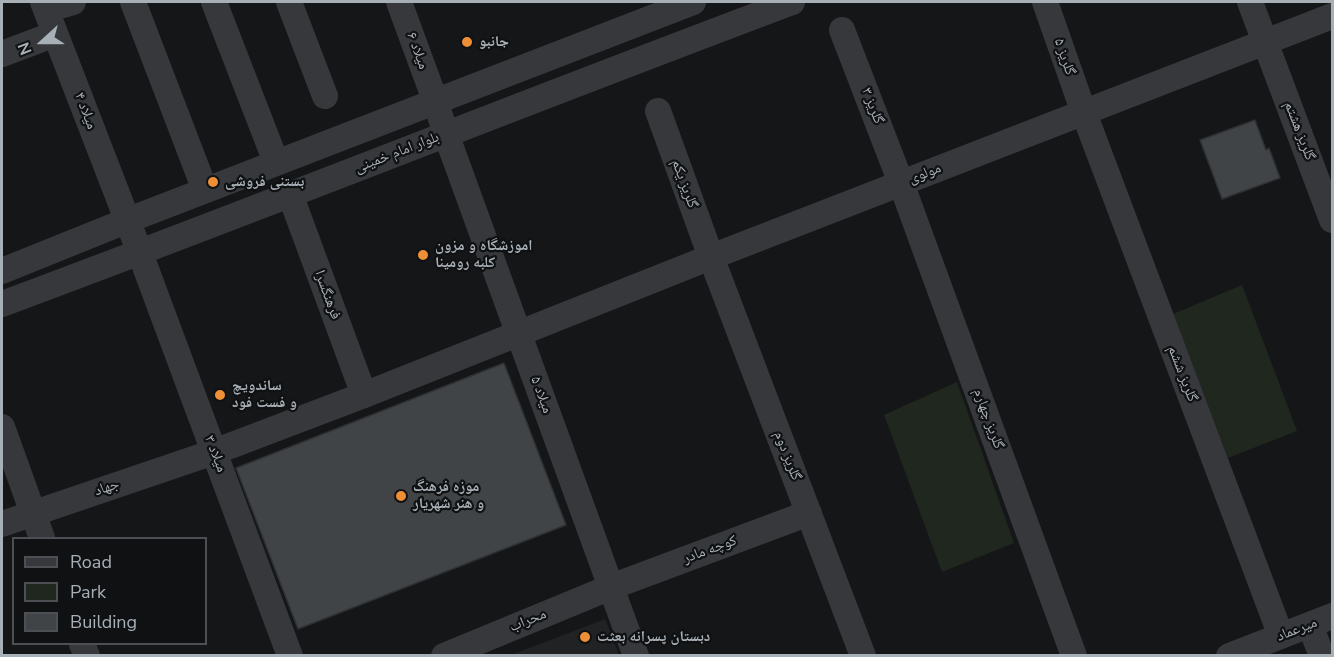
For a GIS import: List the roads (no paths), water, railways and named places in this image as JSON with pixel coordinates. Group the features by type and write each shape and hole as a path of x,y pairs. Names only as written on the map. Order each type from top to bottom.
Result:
{"street":[{"path":"133,2 205,190"},
{"path":"214,2 276,162"},
{"path":"289,2 324,96"},
{"name":"میلاد ۶","path":"399,2 446,134"},
{"path":"2,271 435,100 693,2"},
{"name":"بلوار امام خمینی","path":"2,304 792,2"},
{"name":"گلریز ۵","path":"1045,2 1083,112"},
{"name":"گلریز هشتم","path":"1250,2 1332,220"},
{"name":"میلاد ۴","path":"60,3 55,34 140,253"},
{"name":"مولوی","path":"519,334 1332,16"},
{"name":"گلریز ۳","path":"842,30 901,183"},
{"path":"2,54 55,34"},
{"name":"گلریز یکم","path":"657,111 711,257"},
{"name":"گلریز ششم","path":"1083,112 1281,636"},
{"name":"میلاد ۵","path":"446,134 636,656"},
{"name":"گلریز چهارم","path":"901,183 1074,656"},
{"name":"فرهنگسرا","path":"290,194 364,395"},
{"name":"میلاد ۳","path":"140,253 290,656"},
{"name":"گلریز دوم","path":"711,257 863,656"},
{"path":"214,452 519,334"},
{"path":"2,427 42,537"},
{"name":"جهاد","path":"2,524 214,452"},
{"name":"کوچه مادر","path":"611,587 809,513"},
{"name":"محراب","path":"444,656 611,587"},
{"path":"1321,621 1322,656"},
{"name":"میرعماد","path":"1229,656 1321,621"}],"place":[{"name":"جانبو","path":"467,42"},
{"name":"بستنی فروشی","path":"213,182"},
{"name":"اموزشگاه و مزون کلبه رومینا","path":"423,255"},
{"name":"ساندویچ و فست فود","path":"220,395"},
{"name":"موزه فرهنگ و هنر شهریار","path":"401,496"},
{"name":"دبستان پسرانه بعثت","path":"585,637"}]}
